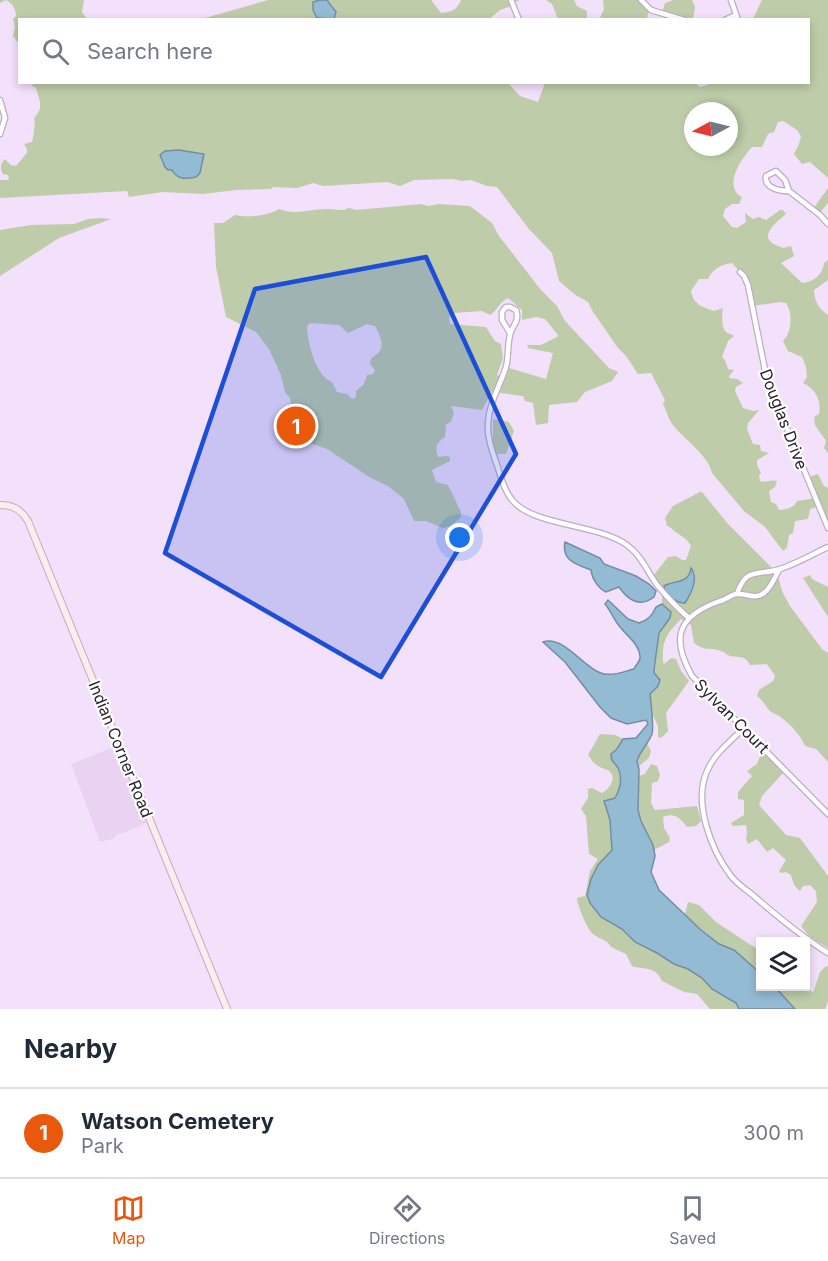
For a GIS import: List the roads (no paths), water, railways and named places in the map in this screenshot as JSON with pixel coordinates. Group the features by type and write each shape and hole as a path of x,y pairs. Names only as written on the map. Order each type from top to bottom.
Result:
{"street":[{"path":"511,0 518,18"},
{"path":"641,0 651,10 677,18"},
{"path":"731,0 737,17"},
{"path":"0,100 5,118 0,134"},
{"path":"789,191 785,180 776,171 766,176 765,180 768,185 775,189 789,191 828,224"},
{"name":"Douglas Drive","path":"740,272 748,285 766,380 828,528"},
{"path":"510,333 515,327 517,314 513,307 506,308 502,312 502,320 510,333 509,353 489,411 488,436 502,482 513,501 524,510 616,538 629,546 641,559 656,584 689,618 705,607 737,594 759,596 765,593 779,570"},
{"name":"Indian Corner Road","path":"0,505 19,509 28,521 227,1009"},
{"path":"737,594 749,576 757,572 779,570 828,547"},
{"name":"Sylvan Court","path":"689,618 680,635 682,659 692,676 828,814"},
{"path":"744,728 714,758 703,783 702,800 717,853 732,878 828,953"}],"water":[{"path":"327,0 336,12 334,18 317,18 313,10 313,2"},
{"path":"179,150 204,154 200,173 196,177 179,177 165,167 160,155 165,151"},
{"path":"565,542 600,558 604,564 636,576 649,584 656,591 654,597 639,602 626,596 619,587 606,592 598,586 591,570 568,558 564,548"},
{"path":"691,568 694,576 692,591 685,603 678,602 669,595 664,586 687,577"},
{"path":"608,600 628,619 639,623 647,619 656,607 662,604 671,612 670,618 659,633 654,673 660,680 658,686 650,694 652,734 637,761 639,769 638,810 653,845 655,856 651,872 659,890 701,930 719,944 734,950 756,969 756,991 779,991 795,1009 739,1009 736,1003 712,989 702,978 635,942 622,929 601,917 590,903 587,895 591,879 598,865 612,850 610,820 604,801 615,798 621,780 620,772 611,754 623,739 636,738 648,724 646,720 627,724 611,718 565,662 543,642 559,643 590,667 605,674 616,674 634,669 640,660 639,652 605,604"}],"place":[{"name":"Watson Cemetery","path":"296,426"}]}
